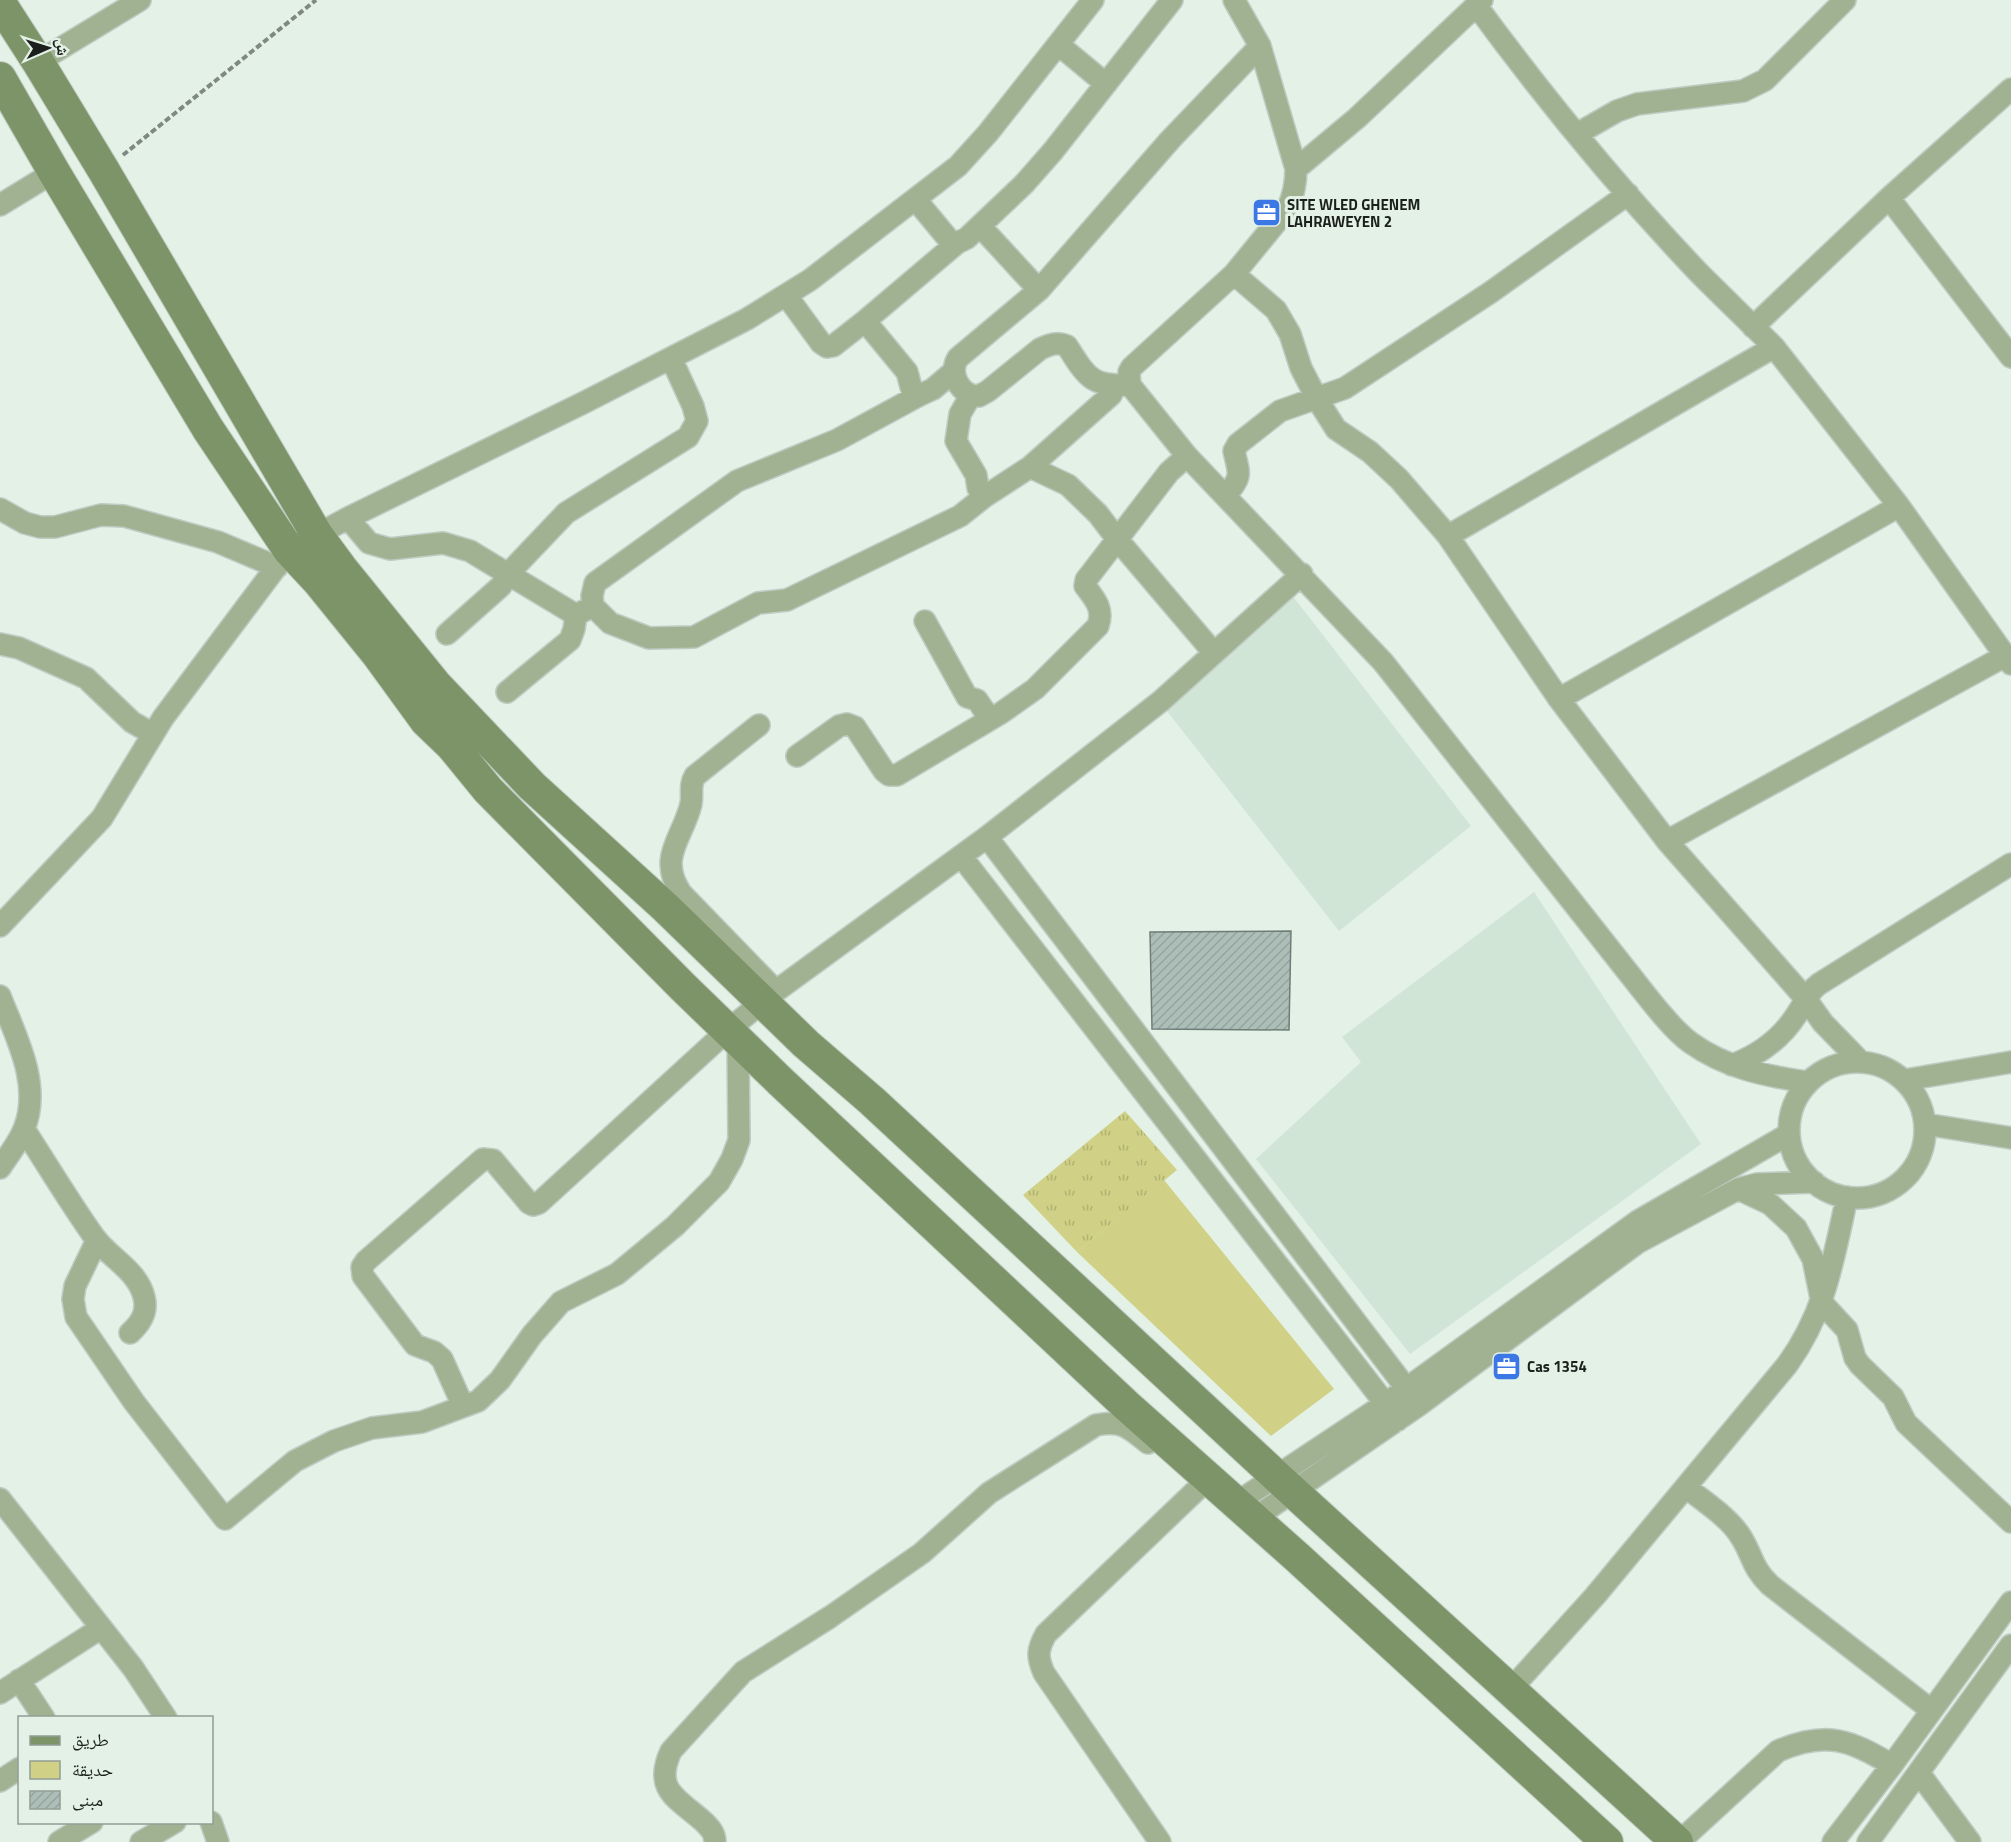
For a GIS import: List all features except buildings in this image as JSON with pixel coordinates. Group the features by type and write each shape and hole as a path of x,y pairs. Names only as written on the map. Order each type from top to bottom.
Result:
{"street":[{"path":"38,62 140,0"},
{"path":"0,926 102,819 163,718 283,559 316,535 348,518 747,319 810,280 958,166 988,133 1093,0"},
{"path":"786,295 821,343 833,346 957,243 967,238 1024,184 1053,151 1172,0"},
{"path":"348,518 369,543 390,549 443,543 470,551 584,611 649,638 694,637 758,603 786,600 960,516 984,497 1030,468 1123,385 1132,367 1234,274 1288,208 1296,182 1296,170 1260,46 1234,0"},
{"path":"1577,134 1617,111 1637,104 1743,91 1765,80 1845,0"},
{"path":"0,3 104,171 316,535 436,685 532,786 666,908 769,997 1285,1484 1678,1842 1778,1751 1793,1744 1808,1740 1836,1740 1863,1748 1892,1765"},
{"path":"1296,170 1357,118 1479,3 1531,79 1628,194 1699,272 1774,347 1899,506 2008,660 1667,841"},
{"path":"1059,45 1106,84"},
{"path":"1260,46 1170,140 1039,290 958,358 953,365 955,379 971,395 979,396 1040,349 1056,343 1067,346 1092,379 1099,383 1123,385 1187,456 1302,574 1383,662 1659,1010 1690,1042 1732,1065 1768,1077 1808,1082"},
{"path":"0,78 283,559"},
{"path":"1754,327 1889,198 2011,89"},
{"path":"0,205 54,172"},
{"path":"1226,495 1237,483 1240,471 1234,451 1238,444 1280,411 1345,388 1433,332 1628,194"},
{"path":"1889,198 2011,357"},
{"path":"916,200 950,241 957,243"},
{"path":"980,226 1039,290"},
{"path":"1234,274 1276,310 1290,334 1301,368 1336,429 1370,452 1400,479 1448,536 1559,699 1667,841 1806,999 1823,1023 1860,1061"},
{"path":"865,321 906,372 911,387 918,396"},
{"path":"1448,536 1774,347"},
{"path":"447,634 501,586 508,573 566,513 688,437 697,421 693,406 671,358"},
{"path":"507,692 570,640 592,596 595,583 737,481 837,440 933,389 953,372"},
{"path":"971,395 960,414 956,441 976,475 978,488 984,497"},
{"path":"797,756 839,726 847,724 855,727 884,771 889,775 897,775 1035,689 1098,626 1101,619 1100,610 1085,586 1086,580 1169,472 1187,456"},
{"path":"1030,468 1068,485 1098,514 1214,653"},
{"path":"1559,699 1899,506"},
{"path":"0,509 25,523 40,527 55,527 101,514 124,516 283,559 318,581 378,655 426,721 452,746 488,790 683,987 1205,1482"},
{"path":"463,1406 442,1359 435,1352 415,1345 363,1276 362,1267 375,1253 483,1159 494,1160 529,1203 537,1205 733,1035 769,997 987,837 1161,701 1302,574"},
{"path":"925,621 967,697 977,700 990,719"},
{"path":"0,644 19,648 86,678 132,722 153,734"},
{"path":"759,726 695,776 692,782 691,805 672,850 671,868 681,893 769,997"},
{"path":"987,837 1412,1397"},
{"path":"961,856 1391,1412"},
{"path":"1732,1065 1747,1059 1775,1041 1819,984 2011,864"},
{"path":"0,996 29,1078 31,1104 24,1130 0,1168"},
{"path":"97,1240 75,1286 73,1299 76,1317 134,1402 225,1519 295,1461 334,1441 372,1428 422,1422 478,1401 501,1380 532,1335 561,1302 617,1274 675,1226 719,1182 732,1160 739,1140 733,1035"},
{"path":"1860,1061 1884,1067 1905,1080 1919,1101 1925,1124 1922,1149 1912,1170 1894,1187 1872,1196 1847,1197 1830,1192 1814,1182 1801,1169 1793,1152 1789,1134 1793,1106 1808,1082 1832,1066 1860,1061"},
{"path":"1905,1080 2011,1062"},
{"path":"1925,1124 2011,1138"},
{"path":"24,1130 97,1240 122,1263 141,1288 145,1300 144,1318 130,1333"},
{"path":"1412,1397 1638,1221 1789,1134"},
{"path":"1245,1511 1637,1243 1738,1190 1757,1184 1814,1182"},
{"path":"1738,1190 1770,1204 1796,1228 1813,1259 1822,1302 1847,1330 1860,1365 1897,1402 1906,1423 2011,1522"},
{"path":"1510,1690 1595,1596 1788,1365 1811,1329 1822,1302 1847,1197"},
{"path":"715,1842 715,1836 709,1827 666,1788 663,1777 664,1765 671,1750 743,1672 830,1617 922,1553 989,1493 1096,1425 1112,1422 1127,1426 1245,1511 1607,1842"},
{"path":"1160,1842 1044,1674 1039,1663 1039,1648 1046,1634 1205,1482"},
{"path":"1686,1487 1735,1528 1755,1568 1770,1585 1931,1710"},
{"path":"0,1499 133,1668 165,1716"},
{"path":"1833,1842 2011,1602"},
{"path":"0,1693 101,1628"},
{"path":"1868,1842 2011,1644"},
{"path":"19,1680 43,1716"},
{"path":"0,1781 18,1769"},
{"path":"1919,1773 1970,1842"},
{"path":"59,1842 89,1824"},
{"path":"141,1842 172,1824"},
{"path":"212,1824 219,1842"}],"path":[{"path":"104,171 316,0"}],"shaded area":[{"path":"1292,595 1471,826 1339,931 1167,711"},
{"path":"1534,892 1701,1144 1410,1354 1256,1159 1361,1062 1342,1037"}],"green space":[{"path":"1125,1111 1177,1170 1077,1252 1023,1195"},
{"path":"1164,1180 1334,1389 1271,1436 1077,1252"}],"place":[{"name":"SITE WLED GHENEM LAHRAWEYEN 2","path":"1266,213"},
{"name":"Cas 1354","path":"1506,1366"}]}
